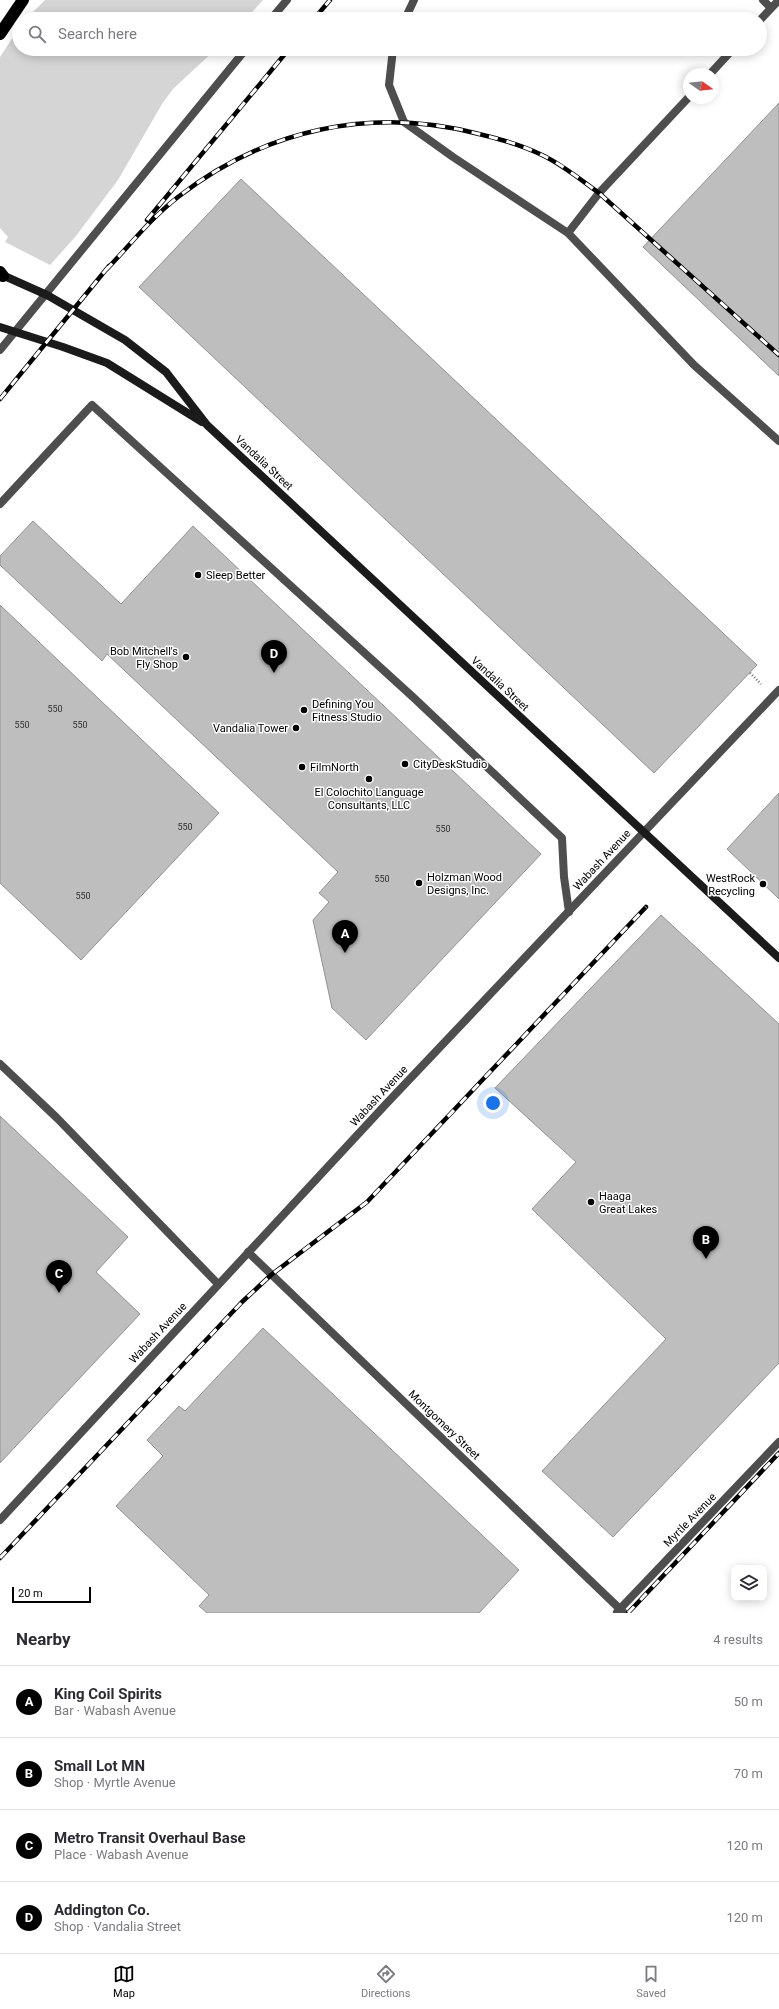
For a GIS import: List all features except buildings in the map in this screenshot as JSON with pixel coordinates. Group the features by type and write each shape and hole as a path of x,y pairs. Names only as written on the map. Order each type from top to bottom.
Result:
{"highway":[{"path":"16,12 23,2"},
{"path":"0,34 12,17"}],"main road":[{"name":"Vandalia Street","path":"1,274 46,294 125,340 166,372 207,425 643,833 779,958"},
{"name":"Vandalia Street","path":"0,328 63,346 107,364 207,425"}],"street":[{"path":"277,12 286,0"},
{"path":"408,12 414,0"},
{"path":"764,0 771,8"},
{"path":"767,12 779,0"},
{"path":"0,350 240,56"},
{"path":"392,56 389,85 404,122 453,157 568,233 694,365 779,440"},
{"path":"716,68 727,56"},
{"path":"568,233 599,193 683,103"},
{"path":"0,504 92,405 408,693 562,838 564,877 569,912"},
{"name":"Wabash Avenue","path":"0,1520 248,1252 779,690"},
{"path":"0,1064 57,1118 218,1284"},
{"name":"Montgomery Street","path":"248,1252 621,1612"},
{"name":"Myrtle Avenue","path":"621,1612 779,1442"}],"shaded area":[{"path":"45,0 263,0 252,12 33,12"},
{"path":"12,39 12,56 208,56 173,89 162,104 118,180 76,236 50,265 5,242 8,237 0,228 0,57"}],"railway":[{"path":"320,12 330,0"},
{"path":"147,220 283,56"},
{"path":"106,270 149,223 168,205 212,174 247,155 283,140 321,130 360,124 399,122 439,126 479,134 519,145 534,151 565,168 599,193 779,355"},
{"path":"0,399 109,266"},
{"path":"0,1558 242,1302 271,1275 367,1202 646,907"},
{"path":"628,1613 779,1453"}],"place":[{"name":"Sleep Better","path":"198,575"},
{"name":"Bob Mitchell's Fly Shop","path":"186,657"},
{"name":"Addington Co.","path":"274,673"},
{"name":"Defining You Fitness Studio","path":"304,710"},
{"name":"Vandalia Tower","path":"296,728"},
{"name":"CityDeskStudio","path":"405,764"},
{"name":"FilmNorth","path":"302,767"},
{"name":"El Colochito Language Consultants, LLC","path":"369,779"},
{"name":"Holzman Wood Designs, Inc.","path":"419,883"},
{"name":"WestRock Recycling","path":"763,884"},
{"name":"King Coil Spirits","path":"345,953"},
{"name":"Haaga Great Lakes","path":"591,1202"},
{"name":"Small Lot MN","path":"706,1259"},
{"name":"Metro Transit Overhaul Base","path":"59,1293"}]}
